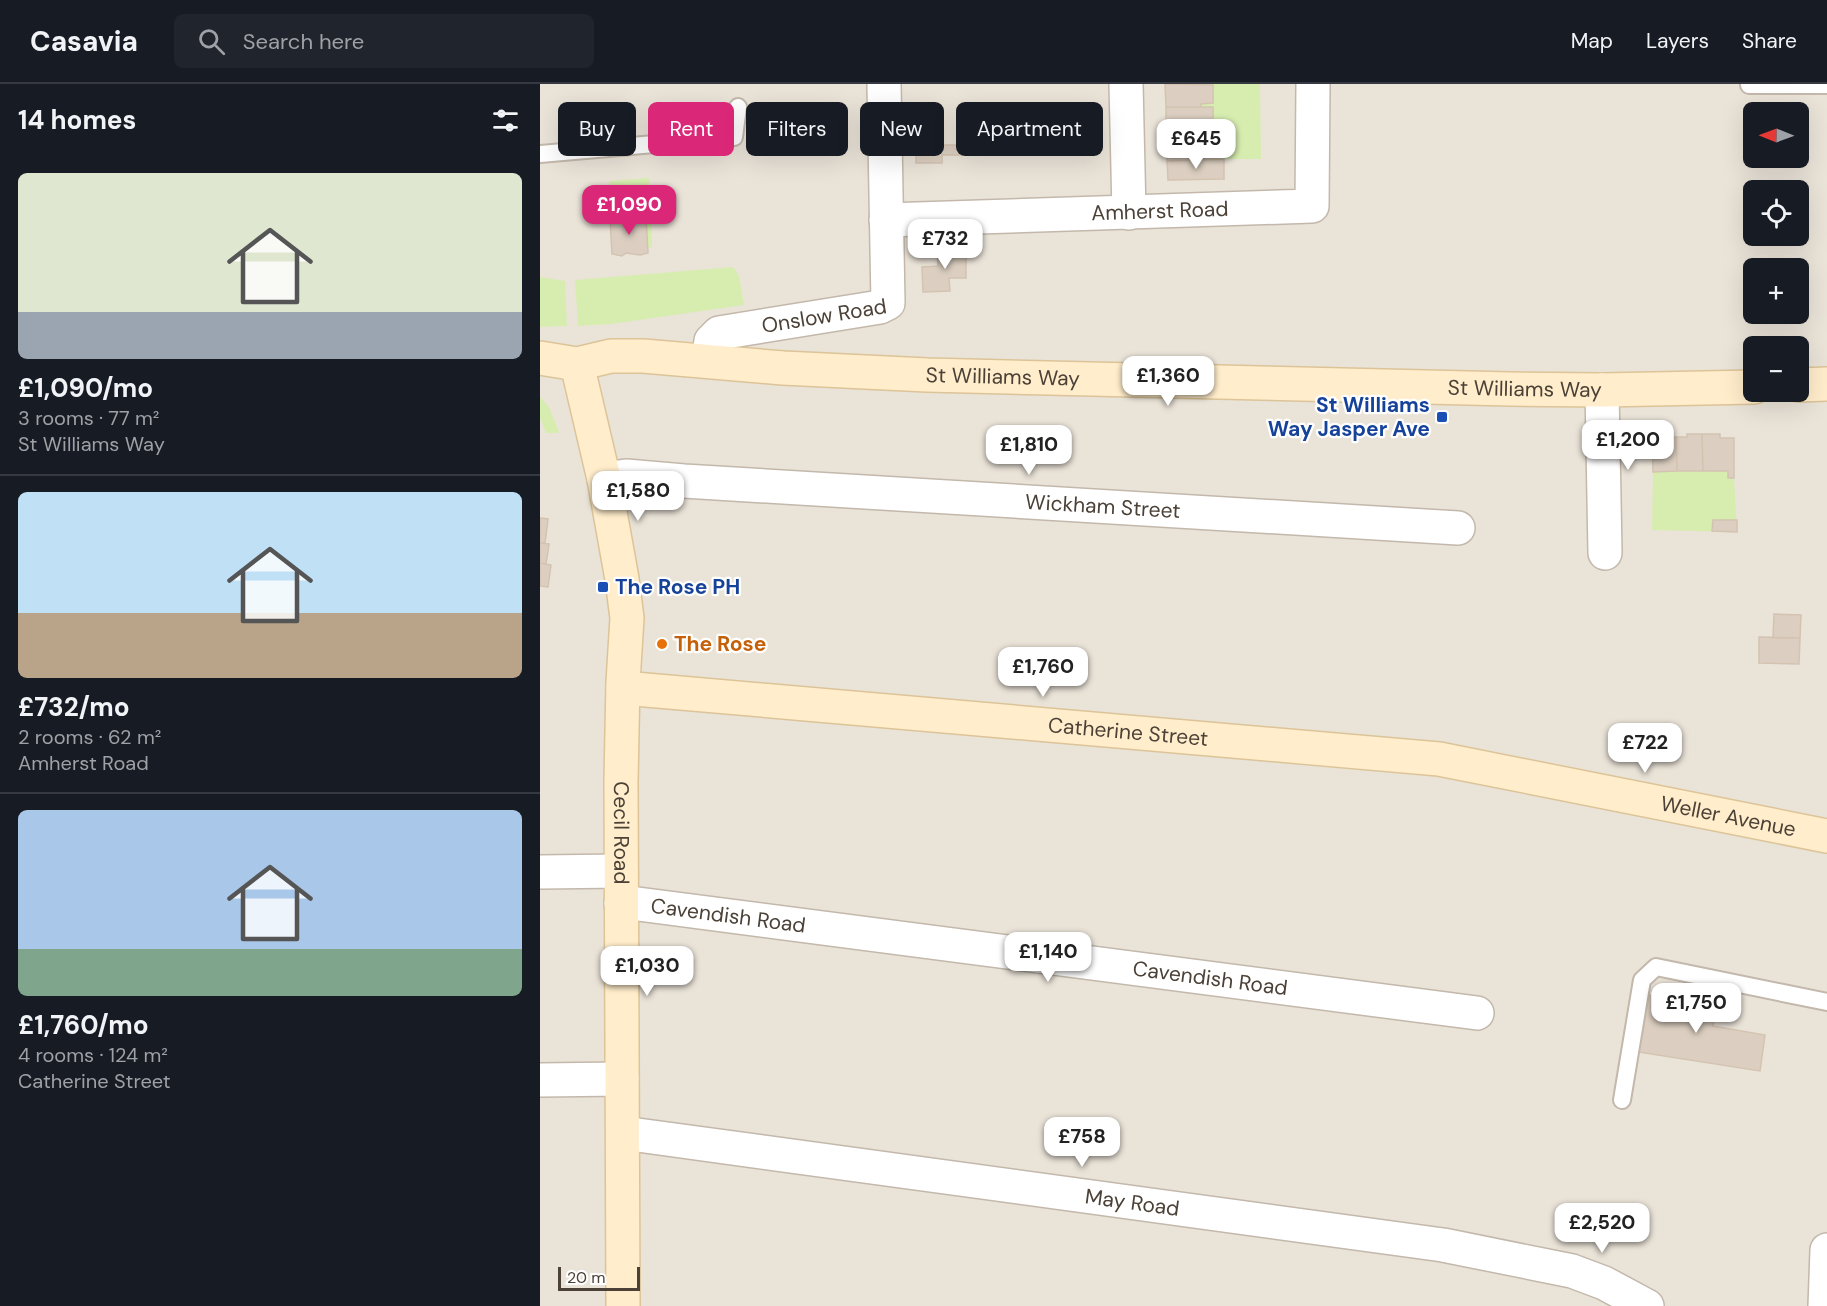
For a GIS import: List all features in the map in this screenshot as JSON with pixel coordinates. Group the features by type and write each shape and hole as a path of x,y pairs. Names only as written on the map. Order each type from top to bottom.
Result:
{"street":[{"name":"Onslow Road","path":"708,361 711,341 716,334 722,332 864,310 886,304 888,296 884,84"},
{"path":"1126,84 1129,213"},
{"name":"Amherst Road","path":"886,220 1312,206 1313,84"},
{"name":"St Williams Way","path":"540,358 577,364 619,356 657,356 783,368 927,375 1602,390 1743,387"},
{"name":"Cecil Road","path":"577,364 604,479 626,609 621,871 623,1306"},
{"path":"1809,385 1827,384"},
{"path":"1602,390 1605,553"},
{"name":"Wickham Street","path":"604,479 626,476 1458,528"},
{"name":"Catherine Street","path":"623,688 1393,754 1454,762"},
{"name":"Weller Avenue","path":"1454,762 1827,836"},
{"path":"540,872 621,871"},
{"name":"Cavendish Road","path":"621,903 1477,1013"},
{"path":"540,1080 622,1079"},
{"name":"May Road","path":"623,1133 1049,1189 1431,1243 1534,1262 1596,1279 1647,1306"},
{"path":"1825,1306 1827,1250"}],"lane":[{"path":"1749,85 1827,85"},
{"path":"540,154 734,137 738,106"},
{"path":"1622,1100 1642,980 1656,967 1827,1002"}],"shaded area":[{"path":"540,84 1827,84 1827,1306 540,1306"}],"green space":[{"path":"1200,84 1260,84 1261,159 1217,159 1216,135 1167,136 1166,130 1209,129 1209,123 1201,123 1202,120 1213,120 1213,107 1201,107 1201,104 1213,103 1213,85"},
{"path":"649,178 652,247 647,248 646,217 610,219 609,181"},
{"path":"733,267 739,276 744,305 611,324 578,326 575,280"},
{"path":"540,277 565,281 567,326 540,327"},
{"path":"540,397 549,407 558,433 546,433 540,418"},
{"path":"1728,471 1728,478 1734,478 1737,532 1652,530 1653,472"}],"building":[{"path":"1165,84 1213,85 1213,103 1201,104 1201,107 1166,107"},
{"path":"1166,107 1213,107 1213,120 1202,120 1201,123 1209,123 1210,130 1166,130"},
{"path":"1216,135 1217,159 1167,161 1167,136"},
{"path":"944,145 956,145 956,155 944,155"},
{"path":"916,156 942,156 942,163 916,163"},
{"path":"1224,159 1224,179 1168,180 1167,161"},
{"path":"646,217 648,253 640,255 626,253 622,256 612,254 610,219"},
{"path":"966,247 966,278 949,278 950,291 923,292 922,267 938,266 937,248"},
{"path":"1652,434 1668,434 1668,437 1676,437 1677,471 1653,472"},
{"path":"1687,434 1702,434 1703,471 1677,471 1676,437 1687,437"},
{"path":"1702,434 1720,434 1720,438 1734,438 1734,478 1728,478 1728,471 1703,471"},
{"path":"540,518 548,519 545,543 540,543"},
{"path":"1713,520 1737,520 1737,532 1712,531"},
{"path":"540,543 549,544 546,564 540,563"},
{"path":"540,563 551,565 548,587 540,586"},
{"path":"1774,614 1801,615 1800,638 1773,638"},
{"path":"1759,637 1800,638 1799,664 1759,663"},
{"path":"1672,986 1689,988 1687,1001 1716,1005 1713,1026 1765,1035 1760,1071 1638,1052 1648,995 1670,999"}],"place":[{"name":"St Williams Way Jasper Ave","path":"1442,417"},
{"name":"The Rose PH","path":"603,587"},
{"name":"The Rose","path":"662,644"}]}
